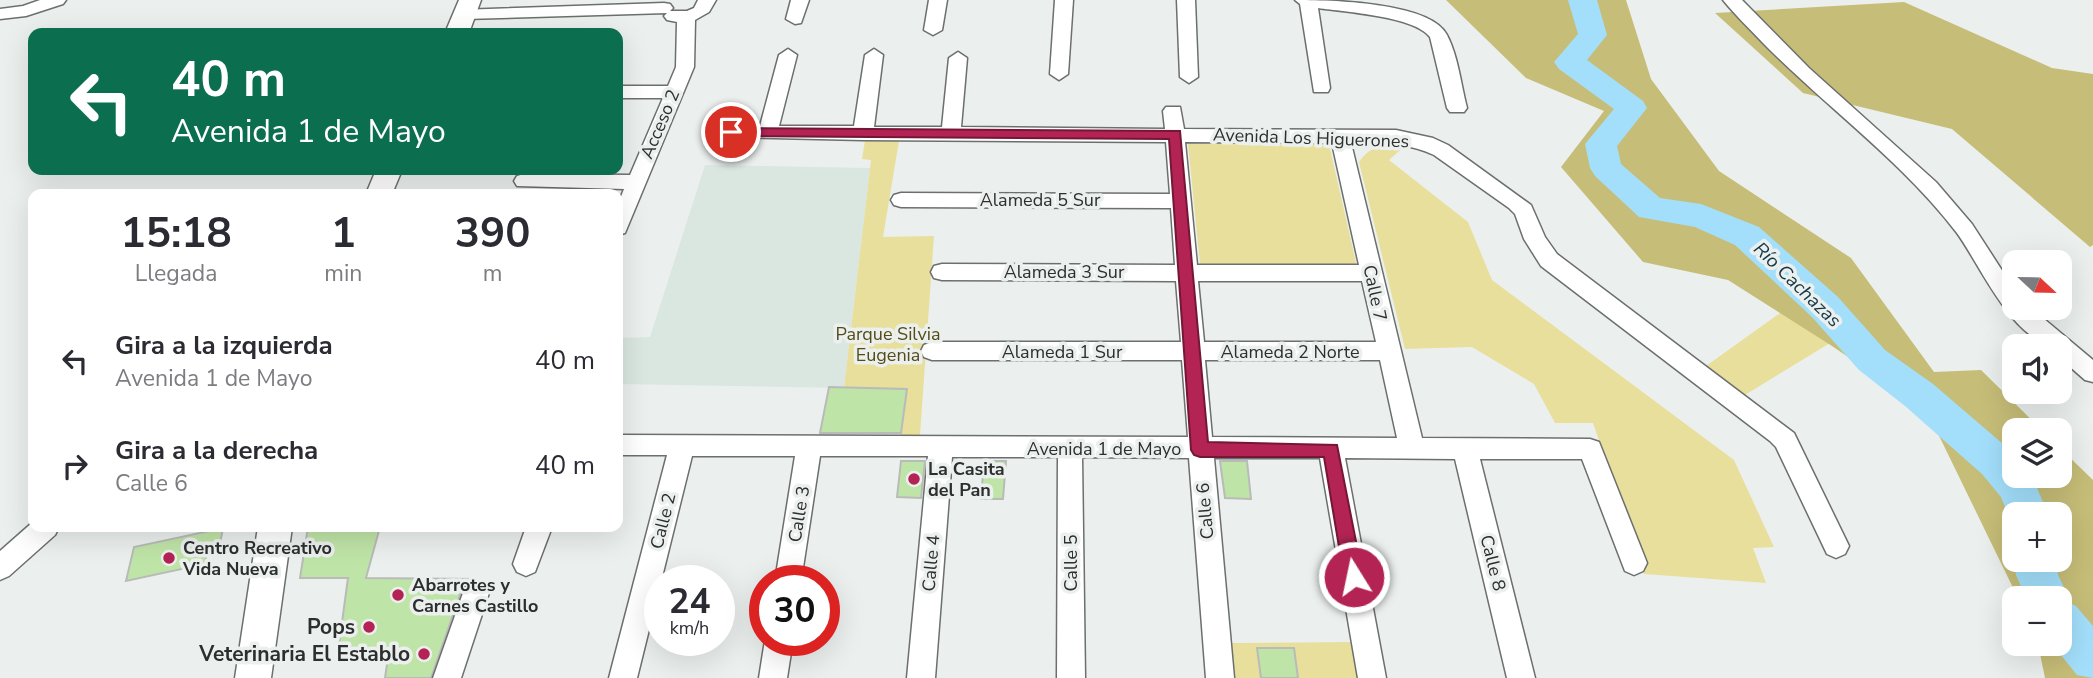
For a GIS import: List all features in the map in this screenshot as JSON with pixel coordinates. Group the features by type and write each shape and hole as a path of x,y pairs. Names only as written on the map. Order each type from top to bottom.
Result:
{"main road":[{"path":"253,678 274,532"}],"street":[{"path":"0,15 26,11 57,0"},
{"path":"574,0 595,7"},
{"path":"464,16 508,7 595,7 666,3 674,16 685,17 704,9 706,0"},
{"path":"794,19 800,0"},
{"path":"933,30 938,0"},
{"path":"1059,74 1064,0"},
{"path":"1186,0 1189,76"},
{"path":"1321,88 1306,0 1412,18 1432,27 1438,36 1457,108"},
{"path":"1732,0 1802,72 1930,187 1965,229 2002,287"},
{"name":"Acceso 2","path":"623,214 685,67 685,17"},
{"path":"768,132 788,55"},
{"path":"863,134 874,55"},
{"path":"950,135 958,58"},
{"path":"623,92 674,92"},
{"name":"Avenida Los Higuerones","path":"731,132 950,135 1174,123 1340,136 1396,137 1426,143 1441,150 1524,210 1535,240 1549,260 1785,440 1836,546"},
{"name":"Calle 6","path":"1174,123 1220,678"},
{"name":"Calle 7","path":"1340,136 1412,449"},
{"path":"524,181 635,182"},
{"name":"Alameda 5 Sur","path":"901,200 1180,201"},
{"name":"Alameda 3 Sur","path":"942,272 1371,273"},
{"path":"2030,320 2093,373"},
{"name":"Alameda 1 Sur","path":"932,351 1192,353"},
{"name":"Alameda 2 Norte","path":"1192,353 1388,351"},
{"name":"Avenida 1 de Mayo","path":"623,445 1200,450 1590,449 1634,564"},
{"name":"Calle 2","path":"623,678 682,445"},
{"name":"Calle 3","path":"791,565 809,447"},
{"name":"Calle 4","path":"921,678 941,447"},
{"name":"Calle 5","path":"1070,449 1071,678"},
{"name":"Calle 8","path":"1465,449 1521,678"},
{"path":"1331,450 1372,678"},
{"path":"0,568 40,532"},
{"path":"526,564 537,532"},
{"path":"447,678 476,593"},
{"path":"773,678 776,656"}],"shaded area":[{"path":"1446,0 1626,0 1651,79 1719,171 1851,258 1934,372 1981,370 2002,391 2002,404 2016,404 2030,418 2002,418 2002,488 2072,488 2072,460 2093,480 2093,678 2045,678 2040,656 2072,656 2072,586 2012,586 2005,572 2072,572 2072,502 2002,502 2002,565 1927,411 1728,280 1643,262 1561,167 1604,111 1526,78"},
{"path":"1904,2 2052,68 2093,74 2093,245 2090,247 1952,129 1803,93 1715,13"},
{"path":"705,165 870,168 844,388 623,384 623,338 650,337"}],"green space":[{"name":"Parque Silvia Eugenia","path":"865,140 899,141 883,237 934,236 920,435 901,435 906,389 844,388 871,160 862,159"},
{"path":"1188,144 1329,144 1357,267 1200,264"},
{"path":"1393,144 1406,145 1389,160 1468,222 1492,280 1734,460 1774,547 1753,548 1766,583 1644,574 1593,423 1555,423 1534,384 1472,347 1405,349 1359,162 1373,149"},
{"path":"1787,308 1830,343 1745,395 1706,366"},
{"path":"1352,642 1358,678 1298,678 1294,649 1258,649 1261,678 1233,678 1229,643"}],"building":[{"path":"829,387 907,389 901,433 820,433"},
{"name":"La Casita del Pan","path":"901,461 925,461 921,498 897,497"},
{"path":"984,461 1006,461 1003,499 981,499"},
{"path":"1220,461 1247,461 1251,499 1225,498"},
{"name":"Centro Recreativo Vida Nueva","path":"204,532 222,532 219,549 207,551 205,564 126,581 134,547"},
{"path":"307,532 379,532 366,578 472,579 465,583 461,592 431,678 385,678 389,650 337,659 348,578 300,578"},
{"path":"1257,648 1294,648 1298,678 1261,678"}],"waterway":[{"name":"Río Cachazas","path":"1582,0 1593,35 1569,62 1632,108 1601,144 1606,168 1651,209 1701,216 1747,236 1825,307 1872,360 1919,395 1996,462 2018,488 2023,502"},
{"name":"Río Cachazas","path":"2037,572 2042,586"},
{"name":"Río Cachazas","path":"2072,635 2093,660"}],"place":[{"name":"La Casita del Pan","path":"914,479"},
{"name":"Centro Recreativo Vida Nueva","path":"169,558"},
{"name":"Abarrotes y Carnes Castillo","path":"398,595"},
{"name":"Pops","path":"369,627"},
{"name":"Veterinaria El Establo","path":"424,654"}],"route":[{"path":"731,132 1175,134 1200,450 1331,450 1354,577"}]}
